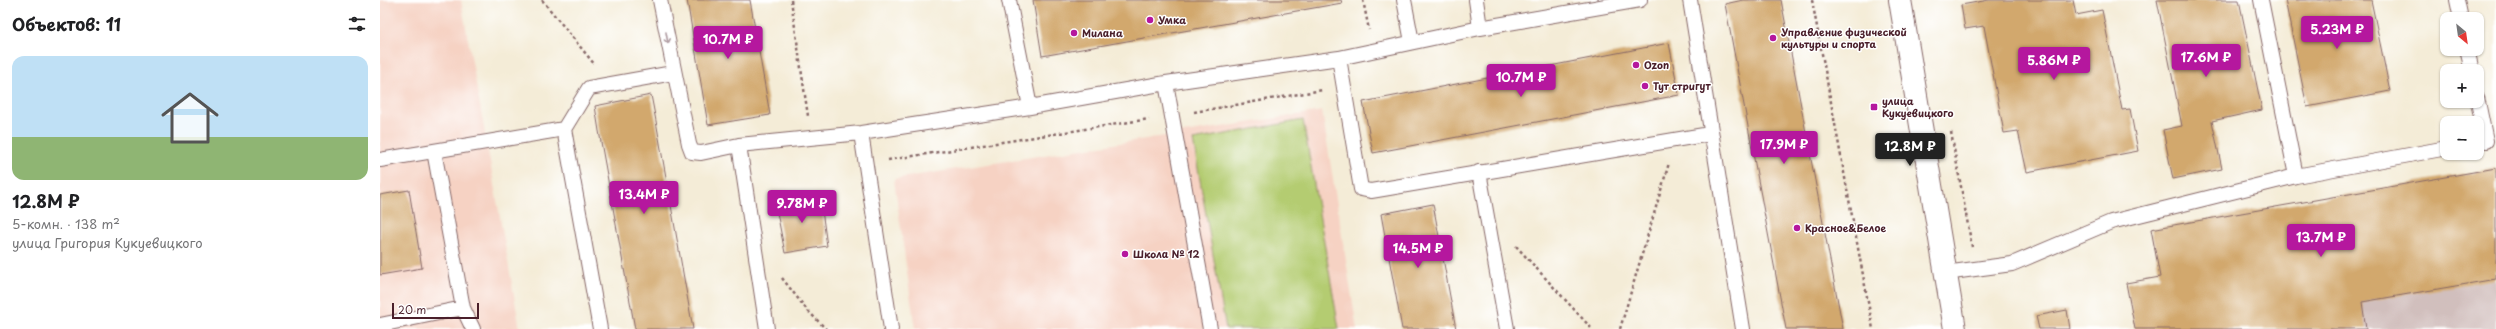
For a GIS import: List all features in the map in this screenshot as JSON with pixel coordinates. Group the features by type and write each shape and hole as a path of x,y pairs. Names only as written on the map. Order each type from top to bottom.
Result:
{"street":[{"path":"1900,0 1955,329"}],"lane":[{"path":"660,0 673,73 689,144 692,152 701,153 739,145 862,133 1030,107 1166,83 1339,58 1480,28 1640,0"},
{"path":"1009,0 1030,107"},
{"path":"1404,0 1412,42"},
{"path":"1476,0 1480,28"},
{"path":"1690,0 1710,134 1743,329"},
{"path":"2261,0 2296,176"},
{"path":"2456,0 2459,12"},
{"path":"1339,58 1361,189 1371,191 1710,134"},
{"path":"600,329 564,129 589,88 673,73"},
{"path":"1166,83 1210,329"},
{"path":"2479,108 2486,141"},
{"path":"380,160 564,129"},
{"path":"862,133 891,329"},
{"path":"739,145 767,329"},
{"path":"1945,273 2012,264 2111,222 2296,176 2440,149"},
{"path":"434,151 463,308 473,329"},
{"path":"1479,172 1507,329"},
{"path":"380,325 463,308"}],"path":[{"path":"542,0 611,84"},
{"path":"791,0 811,138"},
{"path":"1363,0 1373,50"},
{"path":"1812,0 1873,329"},
{"path":"881,162 1343,87"},
{"path":"1620,329 1675,140"},
{"path":"1487,215 1592,329"},
{"path":"780,274 807,310 826,329"}],"shaded area":[{"path":"380,0 461,0 520,329 380,329"},
{"name":"Школа № 12","path":"1322,111 1357,329 915,329 894,179"},
{"path":"2496,279 2496,329 2212,329 2362,302"}],"green space":[{"path":"1303,120 1339,329 1226,329 1193,140"}],"building":[{"path":"687,0 750,0 770,115 708,125"},
{"path":"1033,0 1341,0 1342,3 1042,56"},
{"path":"1743,0 1781,0 1843,329 1786,329 1725,4"},
{"path":"1989,0 2073,0 2076,15 2102,10 2122,110 2130,109 2138,151 2027,172 2018,131 2004,133 1984,26 1965,29 1961,5"},
{"path":"2157,0 2239,0 2262,110 2212,121 2222,169 2173,179 2163,130 2182,126"},
{"path":"2285,0 2371,0 2390,91 2307,107"},
{"path":"1669,43 1679,95 1373,153 1363,102"},
{"path":"651,95 693,329 635,329 599,131 595,106"},
{"path":"2496,168 2496,279 2362,302 2366,329 2135,329 2126,283 2160,277 2151,229"},
{"path":"409,190 422,268 380,275 380,195"},
{"path":"820,196 827,246 785,253 775,202"},
{"path":"1433,204 1456,329 1402,329 1381,214"},
{"path":"2067,310 2070,329 2039,329 2036,316"}],"place":[{"name":"Умка","path":"1150,20"},
{"name":"Милана","path":"1074,33"},
{"name":"Управление физической культуры и спорта","path":"1773,38"},
{"name":"Ozon","path":"1636,65"},
{"name":"Тут стригут","path":"1645,86"},
{"name":"улица Кукуевицкого","path":"1874,107"},
{"name":"Красное&Белое","path":"1797,228"},
{"name":"Школа № 12","path":"1125,254"}]}
